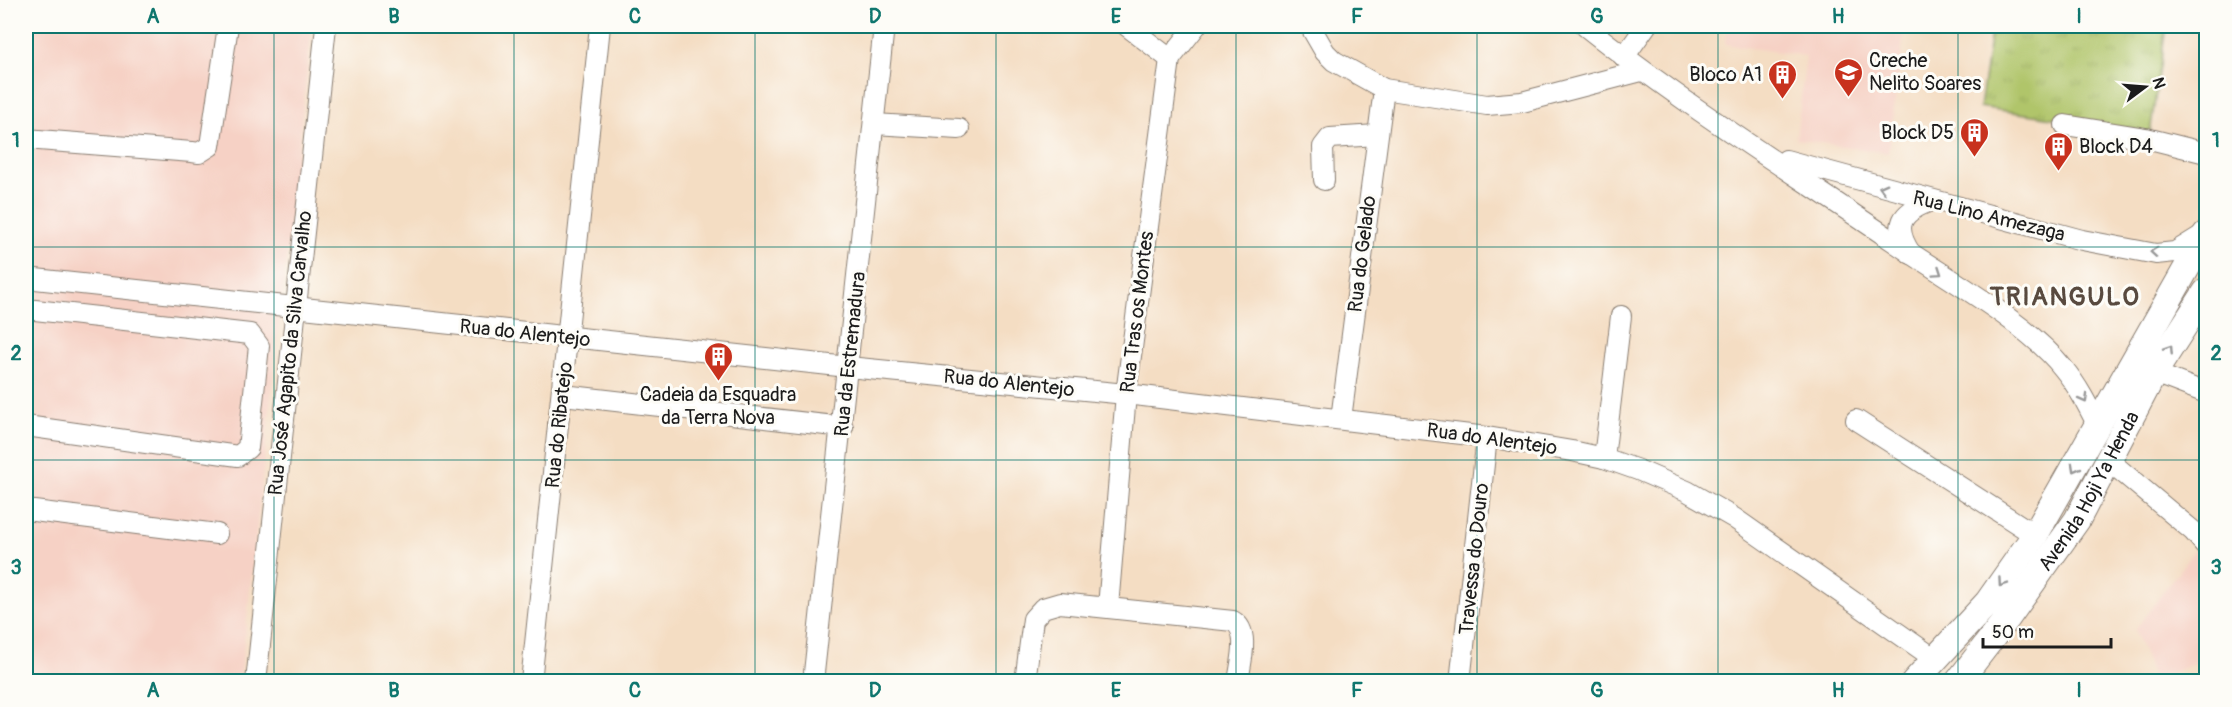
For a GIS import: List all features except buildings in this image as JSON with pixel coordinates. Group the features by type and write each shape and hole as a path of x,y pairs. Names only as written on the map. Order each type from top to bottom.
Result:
{"main road":[{"name":"Avenida Hoji Ya Henda","path":"1935,659 1988,602 2035,535 2206,233"},
{"name":"Avenida Hoji Ya Henda","path":"1958,681 2015,608 2077,520 2154,373 2206,292"},
{"path":"1914,681 1935,659"}],"street":[{"path":"26,139 192,152 205,150 210,146 228,26"},
{"name":"Rua José Agapito da Silva Carvalho","path":"256,681 294,308 326,26"},
{"name":"Rua do Ribatejo","path":"531,681 563,395 600,26"},
{"name":"Rua da Estremadura","path":"813,681 843,428 884,26"},
{"path":"1127,26 1170,59 1196,26"},
{"path":"1310,26 1325,52 1334,61 1384,89 1487,105 1504,105 1562,93 1641,71"},
{"name":"Rua Lino Amezaga","path":"1584,26 1690,106 1769,155 2020,328 2063,367 2081,393 2098,426"},
{"path":"1624,57 1646,26"},
{"name":"Rua Tras os Montes","path":"1108,607 1126,394 1170,59"},
{"name":"Rua do Gelado","path":"1341,419 1384,89"},
{"path":"874,124 959,129"},
{"path":"2065,125 2146,138 2206,153"},
{"path":"1324,180 1323,147 1330,138 1377,135"},
{"name":"Rua Lino Amezaga","path":"1769,155 1931,201 2082,240 2156,254 2175,252 2206,233"},
{"path":"1911,254 1902,240 1900,230 1904,217 1914,207 1931,201"},
{"name":"Rua do Alentejo","path":"26,278 568,338 1126,394 1487,437 1604,458 1687,491 1734,518 1935,659"},
{"path":"26,309 250,334 259,346 248,448 238,456 26,426"},
{"path":"1604,458 1621,316"},
{"path":"2154,373 2206,393"},
{"path":"563,395 843,428"},
{"path":"1856,420 2035,535"},
{"name":"Travessa do Douro","path":"1460,681 1487,437"},
{"path":"2108,460 2193,531 2206,546"},
{"path":"26,510 217,534"},
{"path":"1025,681 1033,619 1043,608 1060,603 1233,621 1239,624 1243,643 1238,681"}],"shaded area":[{"path":"26,26 312,26 240,681 26,681"},
{"name":"Creche Nelito Soares","path":"1727,26 1905,26 1888,153 1796,139 1806,56 1725,44"},
{"path":"2198,545 2206,557 2206,659 2154,680 2135,630"}],"green space":[{"path":"1992,26 2166,26 2150,133 1980,107"}],"place":[{"name":"Creche Nelito Soares","path":"1848,98"},
{"name":"Bloco A1","path":"1783,100"},
{"name":"Block D5","path":"1975,158"},
{"name":"Block D4","path":"2058,172"},
{"name":"Cadeia da Esquadra da Terra Nova","path":"718,382"}],"district":[{"name":"TRIANGULO","path":"2065,297"}]}
